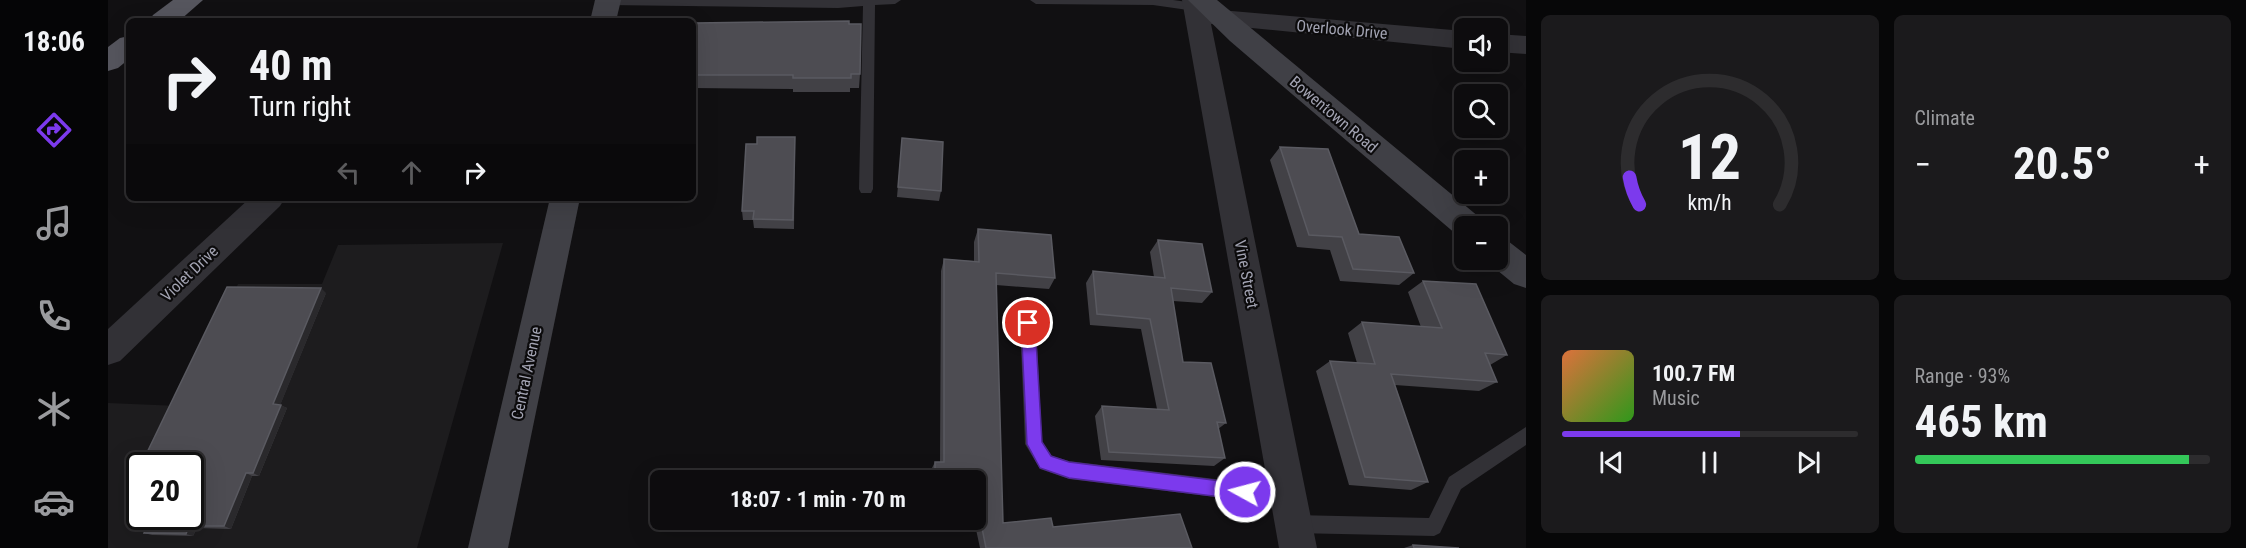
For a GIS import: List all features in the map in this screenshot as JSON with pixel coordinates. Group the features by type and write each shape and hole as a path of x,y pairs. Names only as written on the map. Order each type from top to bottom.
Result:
{"highway":[{"path":"166,18 190,0"},
{"path":"108,61 126,47"}],"main road":[{"name":"Bowentown Road","path":"1203,6 1456,216"},
{"name":"Central Avenue","path":"488,548 564,201"},
{"path":"1508,260 1526,274"}],"street":[{"name":"Overlook Drive","path":"1203,6 1454,39"},
{"name":"Vine Street","path":"1203,6 1294,523"},
{"path":"1508,44 1526,45"},
{"name":"Violet Drive","path":"108,350 267,201"}],"lane":[{"path":"606,7 650,1 838,4 895,0"},
{"path":"1036,0 1153,0 1203,6"},
{"path":"866,189 869,2"},
{"path":"1028,323 1034,444 1046,462 1069,470 1294,523 1434,527 1455,483 1526,435"}],"shaded area":[{"path":"503,243 417,548 108,548 108,403 179,406 238,284 322,284 338,245"}],"building":[{"path":"849,21 849,24 861,24 860,74 851,74 851,78 793,78 793,75 696,75 696,23"},
{"path":"757,137 795,137 793,220 753,219 754,211 742,211 746,144 757,144"},
{"path":"902,138 943,142 941,191 898,187"},
{"path":"1280,147 1328,149 1359,234 1399,237 1414,273 1353,269 1342,237 1309,235"},
{"path":"978,229 1051,235 1055,278 996,273 1003,523 1051,518 1053,527 1180,514 1192,548 986,548 982,530 986,530 986,470 935,470 935,462 944,462 944,259 979,262"},
{"path":"1158,240 1202,244 1212,292 1171,288 1183,362 1211,363 1226,423 1217,422 1225,458 1109,452 1102,406 1169,410 1150,319 1097,314 1093,271 1165,278"},
{"path":"1423,281 1476,284 1507,355 1485,353 1497,382 1391,374 1428,482 1365,477 1330,361 1375,364 1362,322 1442,328"},
{"path":"227,287 321,288 273,404 281,405 253,473 246,473 224,526 204,526 204,452 147,452"},
{"path":"145,530 188,530 186,534 144,533"},
{"path":"1413,545 1459,548 1414,548"}],"route":[{"path":"1028,323 1034,444 1046,462 1055,468 1245,492"}]}
